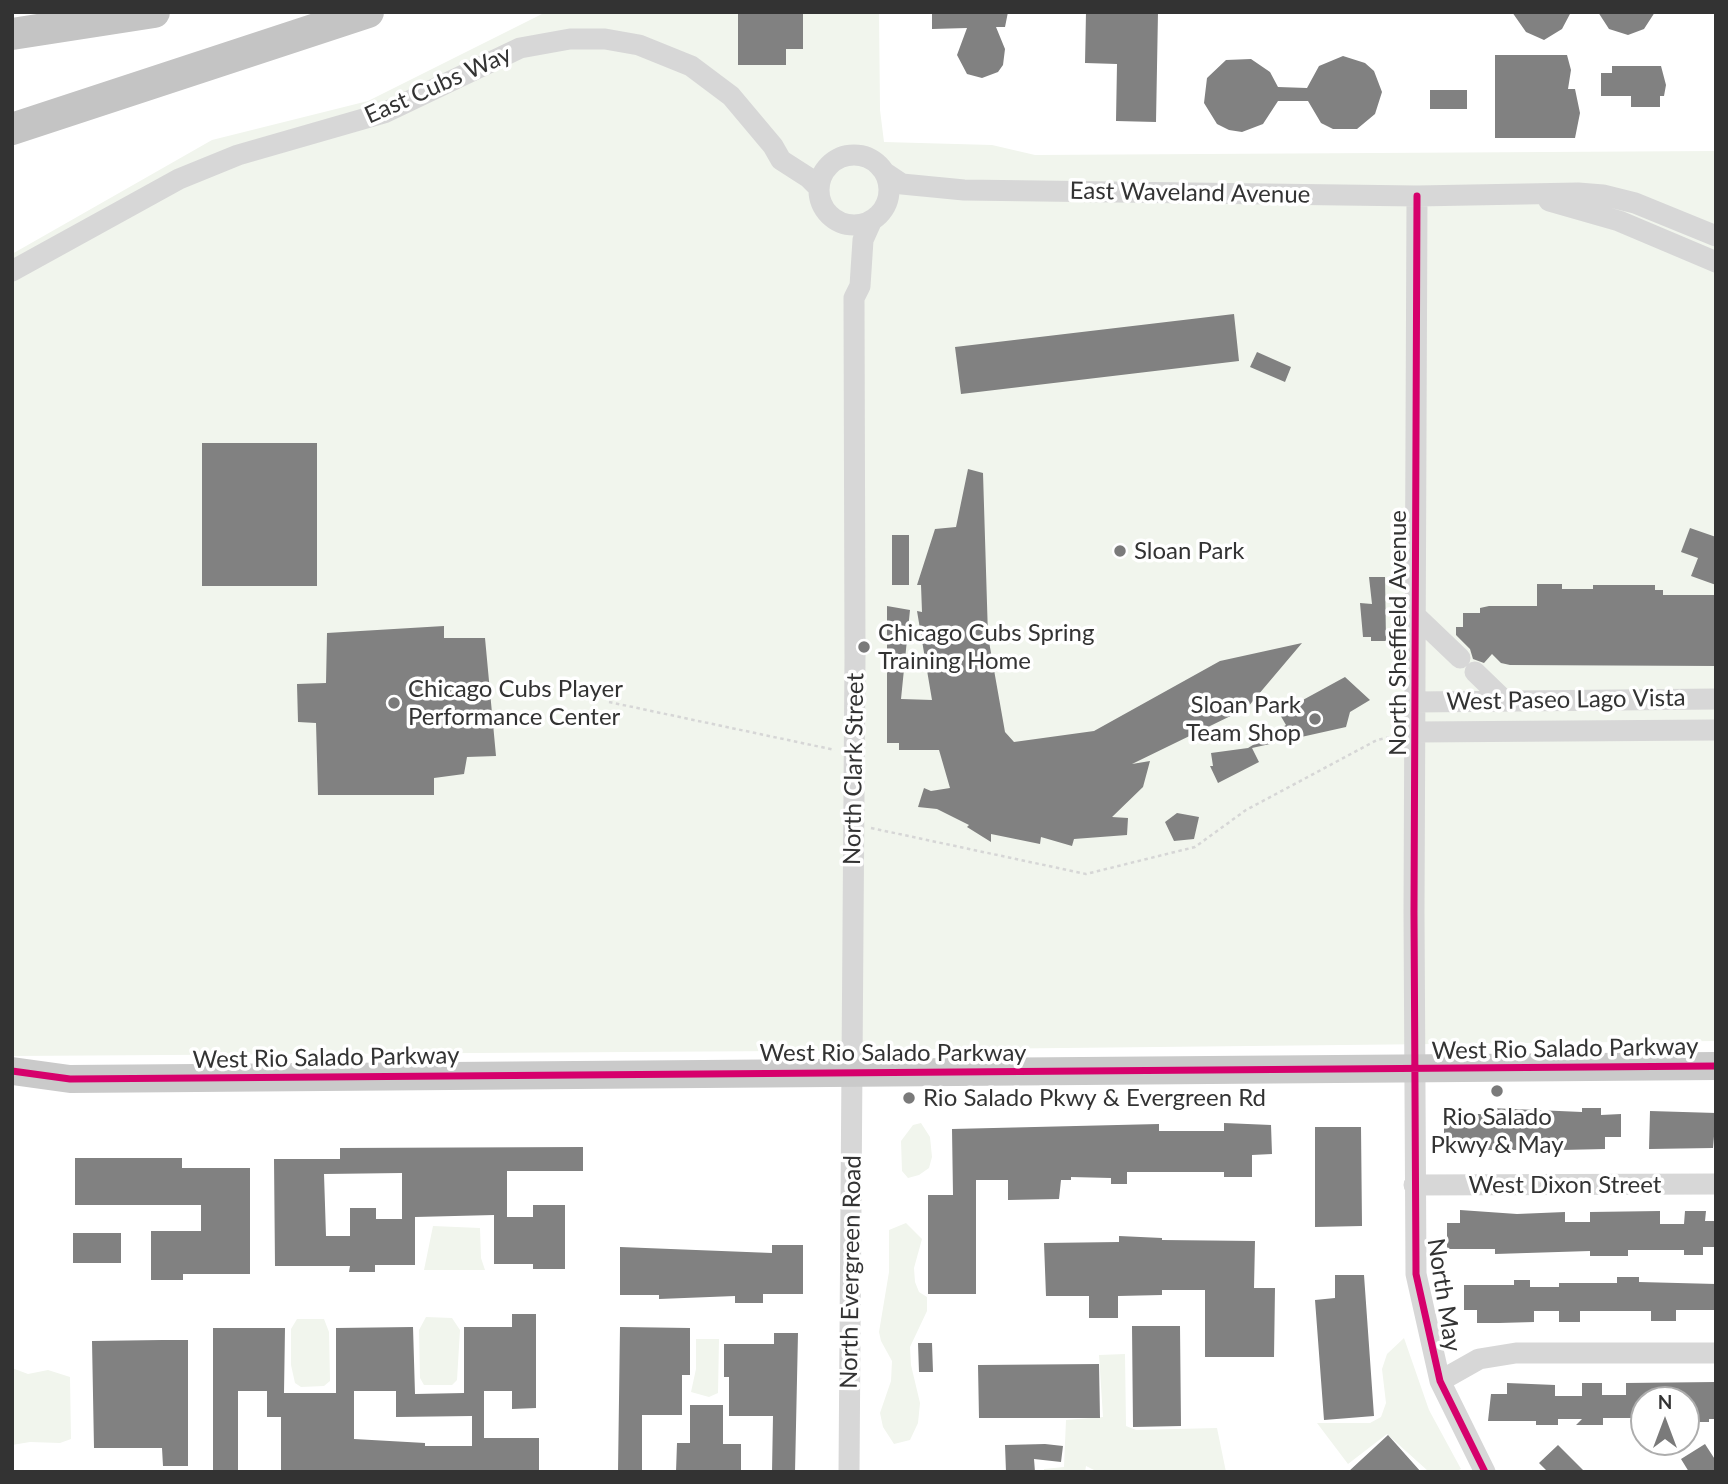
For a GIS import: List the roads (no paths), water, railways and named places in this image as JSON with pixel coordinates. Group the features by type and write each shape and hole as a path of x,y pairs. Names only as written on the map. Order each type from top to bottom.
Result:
{"highway":[{"path":"12,34 154,12"},
{"path":"12,111 338,12"},
{"path":"12,129 368,12"}],"main road":[{"name":"West Rio Salado Parkway","path":"70,1079 853,1072 1415,1071 1716,1066"},
{"path":"12,1071 70,1079"},
{"path":"12,1091 70,1079"}],"street":[{"name":"East Cubs Way","path":"12,271 179,179 238,155 384,113 504,55 552,41 589,38 639,45 691,66 731,96 773,146 781,160 809,178 819,188 825,209 839,222"},
{"name":"East Cubs Way","path":"773,146 813,164 831,164 841,158 859,156 871,160 884,172"},
{"path":"819,188 822,176 831,164"},
{"path":"839,222 854,225 877,216 889,192 884,172"},
{"name":"East Waveland Avenue","path":"884,172 902,184 964,190 1417,196"},
{"name":"East Waveland Avenue","path":"877,216 907,197 964,190"},
{"path":"1517,194 1619,221 1716,262"},
{"path":"1417,196 1603,195 1635,203 1716,236"},
{"name":"North Sheffield Avenue","path":"1415,1071 1417,196"},
{"name":"North Clark Street","path":"854,298 860,286 861,249 877,216"},
{"name":"North Clark Street","path":"839,222 846,240 849,287 854,298 853,1072"},
{"path":"1417,617 1506,701"},
{"path":"1689,699 1690,730"},
{"name":"West Paseo Lago Vista","path":"1416,702 1716,699"},
{"name":"West Paseo Lago Vista","path":"1416,732 1716,730"},
{"name":"North May","path":"1415,1071 1416,1274 1440,1381 1485,1472"},
{"name":"North Evergreen Road","path":"849,1472 853,1072"},
{"name":"West Dixon Street","path":"1415,1185 1716,1184"},
{"path":"1440,1381 1479,1359 1517,1353 1716,1353"}],"place":[{"name":"Sloan Park","path":"1120,551"},
{"name":"Chicago Cubs Spring Training Home","path":"864,647"},
{"name":"Chicago Cubs Player Performance Center","path":"394,703"},
{"name":"Sloan Park Team Shop","path":"1315,719"},
{"name":"Rio Salado Pkwy & May","path":"1497,1091"},
{"name":"Rio Salado Pkwy & Evergreen Rd","path":"909,1098"}]}
